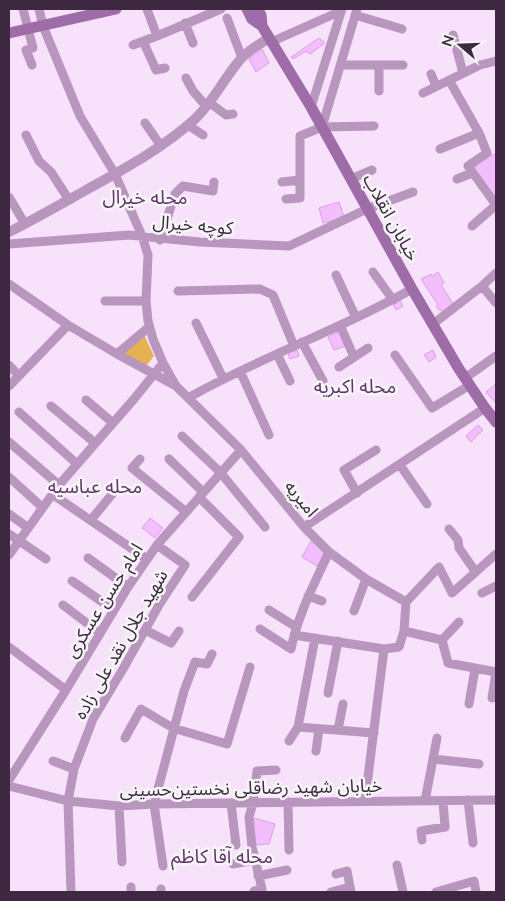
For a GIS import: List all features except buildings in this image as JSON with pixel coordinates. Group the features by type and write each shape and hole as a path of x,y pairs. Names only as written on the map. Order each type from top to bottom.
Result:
{"main road":[{"path":"9,33 116,9"},
{"name":"خیابان انقلاب","path":"240,9 256,14 322,126 412,289 467,381 496,422"}],"street":[{"path":"23,9 33,48 26,50 32,65"},
{"path":"39,9 43,26 80,116 115,174 142,236 148,255 146,301 149,326 152,339 176,386"},
{"path":"147,9 157,36"},
{"path":"133,44 157,36 220,9"},
{"path":"9,232 115,174 161,146 188,125 208,104 249,51 270,40 342,10"},
{"path":"311,107 342,10"},
{"path":"322,126 356,12 402,29"},
{"path":"227,18 242,58"},
{"path":"185,23 194,43"},
{"path":"453,35 463,73"},
{"path":"143,41 156,70 165,68"},
{"path":"423,93 480,65 496,61"},
{"path":"379,65 380,91"},
{"path":"340,66 402,65"},
{"path":"431,74 436,86"},
{"path":"186,78 193,91 208,104 226,115 233,114"},
{"path":"449,80 487,153 468,166 496,205 472,226"},
{"path":"145,123 161,146"},
{"path":"188,125 203,135"},
{"path":"286,199 300,198 300,136 322,126 374,126"},
{"path":"440,149 478,133"},
{"path":"26,135 39,161 51,172 69,200"},
{"path":"351,179 372,170"},
{"path":"457,179 472,174"},
{"path":"282,182 300,180"},
{"path":"160,240 174,194 182,186 213,191 214,182"},
{"name":"کوچه خیرال","path":"9,244 129,235 160,240 289,246 367,209 413,192"},
{"path":"9,197 25,224"},
{"path":"373,272 392,300"},
{"path":"433,324 496,273"},
{"path":"336,275 356,318"},
{"path":"9,285 68,325 176,386"},
{"path":"482,286 496,303"},
{"path":"178,291 260,289 273,295 298,344 323,381"},
{"path":"188,398 223,378 356,318 412,289"},
{"path":"105,301 146,301"},
{"path":"196,323 223,378"},
{"path":"9,386 68,325"},
{"path":"340,325 354,357"},
{"path":"117,354 149,326"},
{"path":"339,366 368,348"},
{"path":"278,354 290,381"},
{"path":"395,355 432,408 496,356"},
{"path":"9,555 58,485 163,363"},
{"path":"9,365 19,376"},
{"path":"240,371 270,436"},
{"name":"امیریه","path":"176,386 241,450 304,527 329,552 366,579 406,602"},
{"path":"86,400 113,423"},
{"path":"51,406 94,443"},
{"path":"304,527 485,408"},
{"path":"19,412 76,463"},
{"path":"182,436 220,472 265,527"},
{"path":"9,442 58,485"},
{"name":"امام حسن عسکری","path":"9,780 128,587 157,544 241,450"},
{"path":"357,493 344,470 376,450"},
{"path":"140,459 132,468 185,511"},
{"path":"169,459 239,537 192,597"},
{"path":"400,465 427,504"},
{"path":"9,477 42,507"},
{"path":"91,520 113,493"},
{"path":"52,494 147,559"},
{"path":"9,514 27,527"},
{"path":"449,529 458,540 459,548 476,571"},
{"path":"9,534 46,559"},
{"name":"شهید جلال نقد علی زاده","path":"71,892 68,801 74,770 93,719 185,565 157,544"},
{"path":"260,629 291,649 295,631 308,596 329,552"},
{"path":"269,610 295,631 315,638 384,648 399,647 404,631 406,602 439,567 452,593 496,554"},
{"path":"88,558 128,587"},
{"path":"354,611 366,579"},
{"path":"72,581 114,610"},
{"path":"482,593 496,586"},
{"path":"308,596 322,601"},
{"path":"63,605 100,633"},
{"path":"442,640 459,622"},
{"path":"145,630 171,643 179,631"},
{"path":"404,631 442,640"},
{"path":"289,741 298,727 315,638"},
{"path":"442,640 448,663 496,672 492,698"},
{"path":"328,693 338,641"},
{"path":"365,801 384,648"},
{"path":"9,661 12,650 66,690"},
{"path":"164,866 154,804 173,728 195,662 207,664 212,654"},
{"path":"125,738 141,709 173,728 228,744 250,667"},
{"path":"469,704 475,669"},
{"path":"338,730 343,704"},
{"path":"298,727 374,733"},
{"path":"316,751 318,729"},
{"path":"425,801 437,738"},
{"path":"433,759 479,764"},
{"path":"53,761 74,770"},
{"path":"254,892 262,889 255,860 249,817 257,771 276,770"},
{"name":"خیابان شهید رضاقلی نخستین‌حسینی","path":"9,786 68,801 119,806 253,802 496,800"},
{"path":"468,800 473,844"},
{"path":"422,840 420,831 445,827 443,801"},
{"path":"288,802 289,850"},
{"path":"231,803 236,845"},
{"path":"119,806 122,862"},
{"path":"234,864 255,860"},
{"path":"397,866 403,892"},
{"path":"258,876 287,870"},
{"path":"331,892 351,890 347,872 336,874"},
{"path":"436,892 474,881 476,892"}],"shaded area":[{"path":"144,335 154,356 146,366 122,353"}],"district":[{"name":"محله خیرال","path":"145,196"},
{"name":"محله اکبریه","path":"355,385"},
{"name":"محله عباسیه","path":"95,485"},
{"name":"محله آقا کاظم","path":"222,855"}]}
